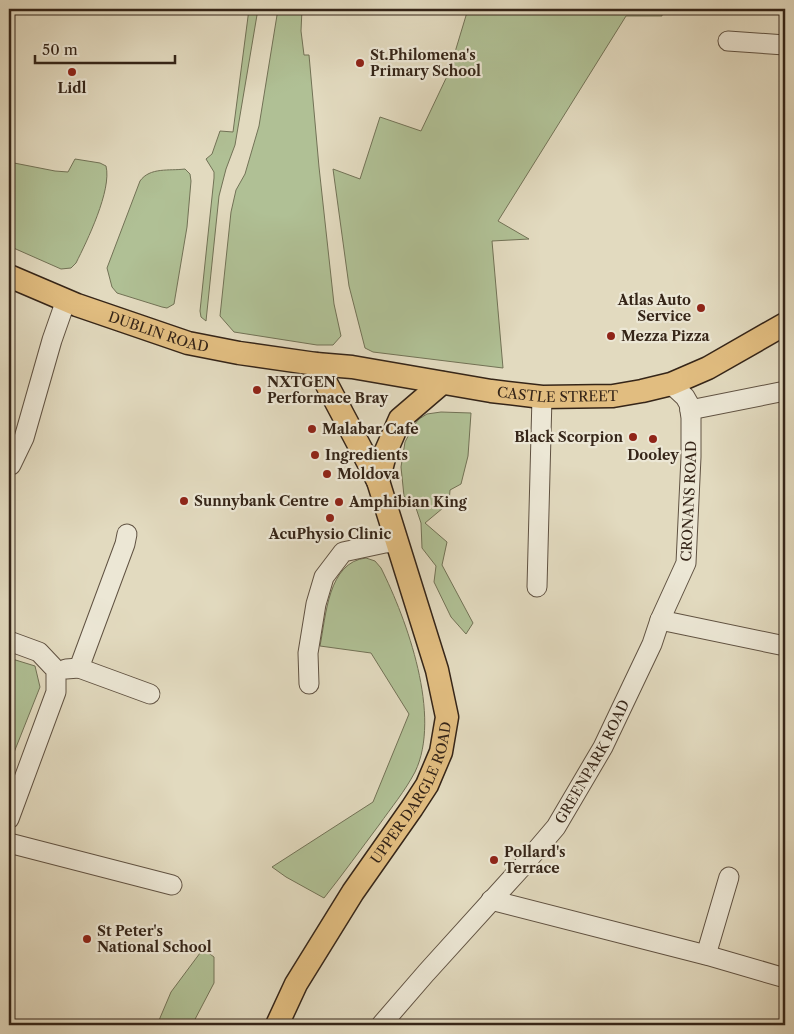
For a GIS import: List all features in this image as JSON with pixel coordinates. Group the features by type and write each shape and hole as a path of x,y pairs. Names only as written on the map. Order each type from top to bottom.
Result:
{"main road":[{"name":"DUBLIN ROAD","path":"9,276 66,300 188,343 239,353 316,364"},
{"name":"CASTLE STREET","path":"316,364 352,367 492,391 542,397 613,396 671,384 708,368 785,324"},
{"name":"UPPER DARGLE ROAD","path":"276,1025 296,984 343,908 427,785 441,752 447,717 437,670 378,481 316,364"},
{"path":"378,481 386,451 400,419 442,383"}],"street":[{"path":"728,41 785,45"},
{"path":"9,465 11,465 24,438 52,340 66,300"},
{"path":"671,384 685,396 690,410 785,392"},
{"path":"537,587 542,397"},
{"name":"CRONANS ROAD","path":"660,620 686,564 691,458 690,410"},
{"path":"79,668 127,534"},
{"path":"309,684 308,653 316,604 324,576 343,552 398,542"},
{"path":"660,620 785,646"},
{"name":"GREENPARK ROAD","path":"381,1025 556,827 594,764 652,644 660,620"},
{"path":"9,641 39,652 56,670 56,692 9,819"},
{"path":"56,670 79,668 150,694"},
{"path":"9,843 172,885"},
{"path":"706,955 729,877"},
{"path":"492,900 706,955 785,978"}],"green space":[{"path":"249,9 258,9 235,145 219,196 206,321 201,317 200,311 214,172 206,159 212,154 220,131 233,132"},
{"path":"278,9 302,9 301,31 304,55 309,55 334,304 341,336 333,345 317,345 234,332 220,316 231,212 236,190 245,174 259,126"},
{"path":"468,9 662,9 662,16 626,16 498,221 529,239 492,241 503,368 373,352 365,348 349,286 333,169 360,179 380,117 421,131 449,72"},
{"path":"75,159 100,163 106,166 107,176 102,201 76,263 71,268 61,269 9,246 9,162 68,172"},
{"path":"185,169 190,174 191,181 187,227 174,304 167,308 117,293 112,287 107,268 140,181 149,174 160,170"},
{"path":"441,412 471,413 468,456 461,484 450,490 449,503 425,523 447,542 442,565 473,623 466,634 451,617 434,582 436,566 422,548 421,523 416,508 404,496 401,467 405,442 419,419 427,414"},
{"path":"366,558 375,561 381,568 401,614 410,641 423,697 425,724 422,749 415,772 407,786 324,898 272,867 373,802 409,714 371,653 320,646 327,606 336,580 344,569 353,562"},
{"path":"9,658 35,666 40,687 9,765"},
{"path":"203,949 214,957 214,983 192,1025 157,1025 171,992"}],"place":[{"name":"St.Philomena's Primary School","path":"360,63"},
{"name":"Lidl","path":"72,72"},
{"name":"Atlas Auto Service","path":"701,308"},
{"name":"Mezza Pizza","path":"611,336"},
{"name":"NXTGEN Performace Bray","path":"257,390"},
{"name":"Malabar Cafe","path":"312,429"},
{"name":"Black Scorpion","path":"633,437"},
{"name":"Dooley","path":"653,439"},
{"name":"Ingredients","path":"315,455"},
{"name":"Moldova","path":"327,474"},
{"name":"Sunnybank Centre","path":"184,501"},
{"name":"Amphibian King","path":"339,502"},
{"name":"AcuPhysio Clinic","path":"330,518"},
{"name":"Pollard's Terrace","path":"494,860"},
{"name":"St Peter's National School","path":"87,939"}]}
